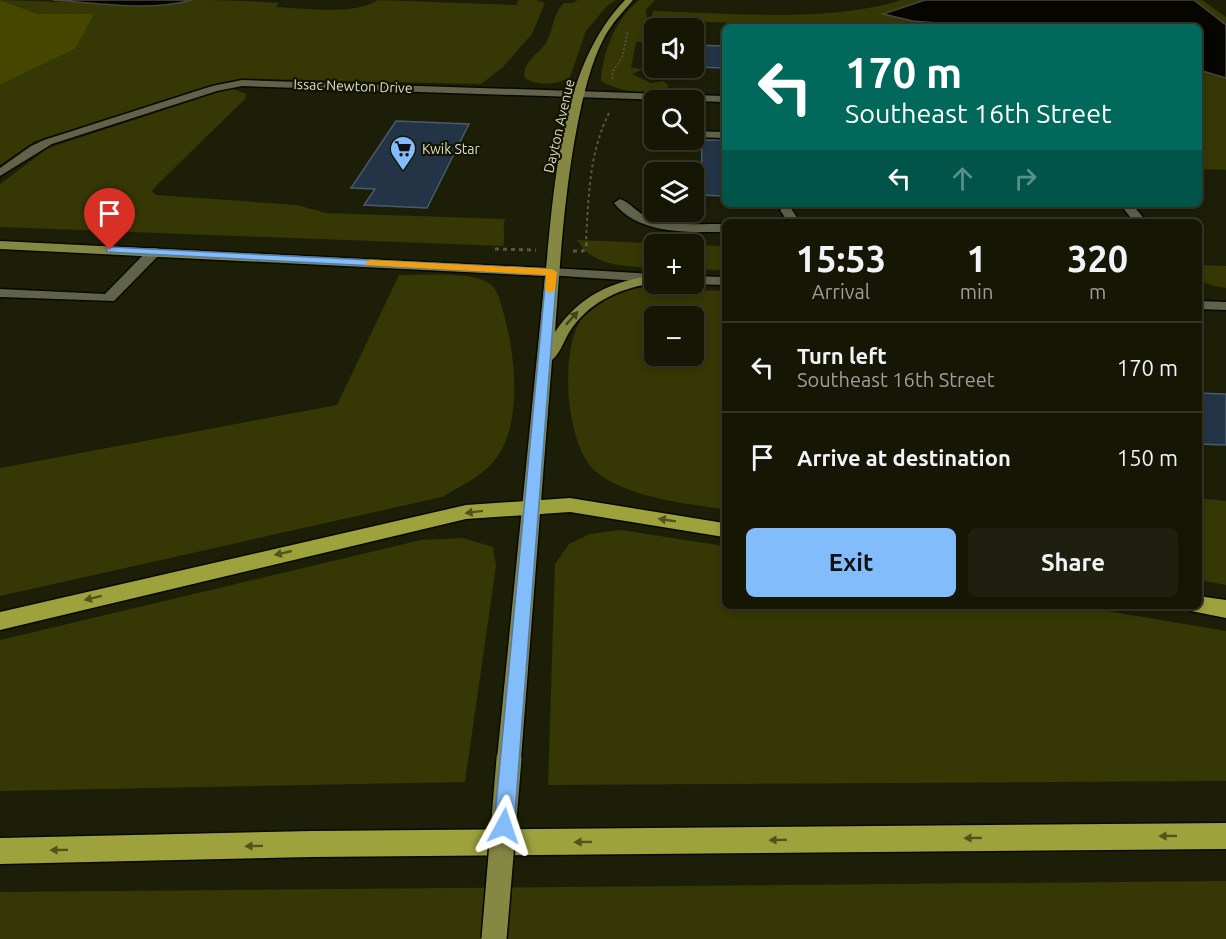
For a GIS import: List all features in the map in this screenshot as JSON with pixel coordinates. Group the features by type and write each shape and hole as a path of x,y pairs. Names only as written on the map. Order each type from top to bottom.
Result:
{"highway":[{"path":"0,621 466,512 570,505 722,530"},
{"path":"1202,606 1226,609"},
{"path":"0,851 336,844 1226,836"}],"main road":[{"name":"Dayton Avenue","path":"494,939 560,189 581,94 602,31 615,11 629,0"},
{"path":"0,245 552,272"},
{"path":"543,368 556,339 571,317 597,297 620,287 644,281"}],"street":[{"name":"Issac Newton Drive","path":"0,174 35,148 48,142 215,88 242,83 722,99"},
{"path":"704,134 722,135"},
{"path":"620,203 628,213 644,221 722,228"},
{"path":"1128,207 1138,219"},
{"path":"786,210 792,219"},
{"path":"0,293 109,298 154,252"},
{"path":"552,272 644,277"},
{"path":"704,280 722,281"},
{"path":"1202,302 1226,306"}],"path":[{"path":"614,85 613,71 622,58 628,26"},
{"path":"583,251 586,248 591,169 597,138 614,104"}],"shaded area":[{"path":"0,0 38,14 94,14 75,49 0,85"},
{"path":"1,0 152,5 194,0 226,0 279,3 276,7 328,10 356,8 378,0 516,5 519,0 536,0 545,3 532,34 502,68 481,84 252,79 223,82 35,141 0,165 0,85 75,49 93,14 38,14"},
{"path":"53,0 192,0 175,4 141,6"},
{"path":"578,0 616,0 607,6 586,31 570,77 548,84 526,79 525,68 547,41 560,7 564,3 573,3"},
{"path":"639,0 655,0 646,10 644,42 636,42 631,68 643,69 632,74 651,83 663,81 669,86 663,90 635,92 616,88 601,81 604,58 623,17"},
{"path":"902,0 1202,0 1226,17 1226,170 1202,169 1202,24 781,24 704,22 704,18 651,18 653,11 779,15 843,12"},
{"path":"925,0 1194,0 1226,25 1226,78 1202,71 1202,24 948,24 913,21 883,14"},
{"path":"231,88 246,94 245,99 157,185 152,191 156,195 297,205 326,213 505,219 503,246 0,227 0,184 48,148"},
{"path":"577,240 644,243 644,267 601,260 584,249"},
{"path":"704,245 722,246 722,270 704,269"},
{"path":"1202,265 1226,266 1226,288 1205,283 1202,280"},
{"path":"399,275 467,276 485,281 493,287 497,294 511,346 513,409 510,428 503,446 494,461 483,472 442,497 0,596 0,468 337,405"},
{"path":"644,288 644,294 704,294 704,290 722,291 722,509 656,498 622,487 594,470 577,440 572,420 568,376 574,336 583,317 608,298 625,289"},
{"path":"1202,498 1226,501 1226,585 1202,581"},
{"path":"621,530 722,546 722,609 1096,609 1226,631 1226,781 548,785 555,564 569,544 590,534"},
{"path":"463,538 493,547 496,566 465,782 0,791 0,640 421,540"},
{"path":"1226,881 1226,939 0,939 0,892"}],"building":[{"path":"704,45 722,46 722,68 704,67"},
{"name":"Kwik Star","path":"396,121 469,124 427,208 364,205 375,189 351,188"},
{"path":"704,140 722,140 722,196 704,195 704,162 702,162"},
{"path":"1202,393 1226,394 1226,445 1202,444"}],"slow traffic":[{"path":"370,263 552,272 550,290"}],"place":[{"name":"Kwik Star","path":"403,172"}],"route":[{"path":"110,250 552,272 504,826"}]}
